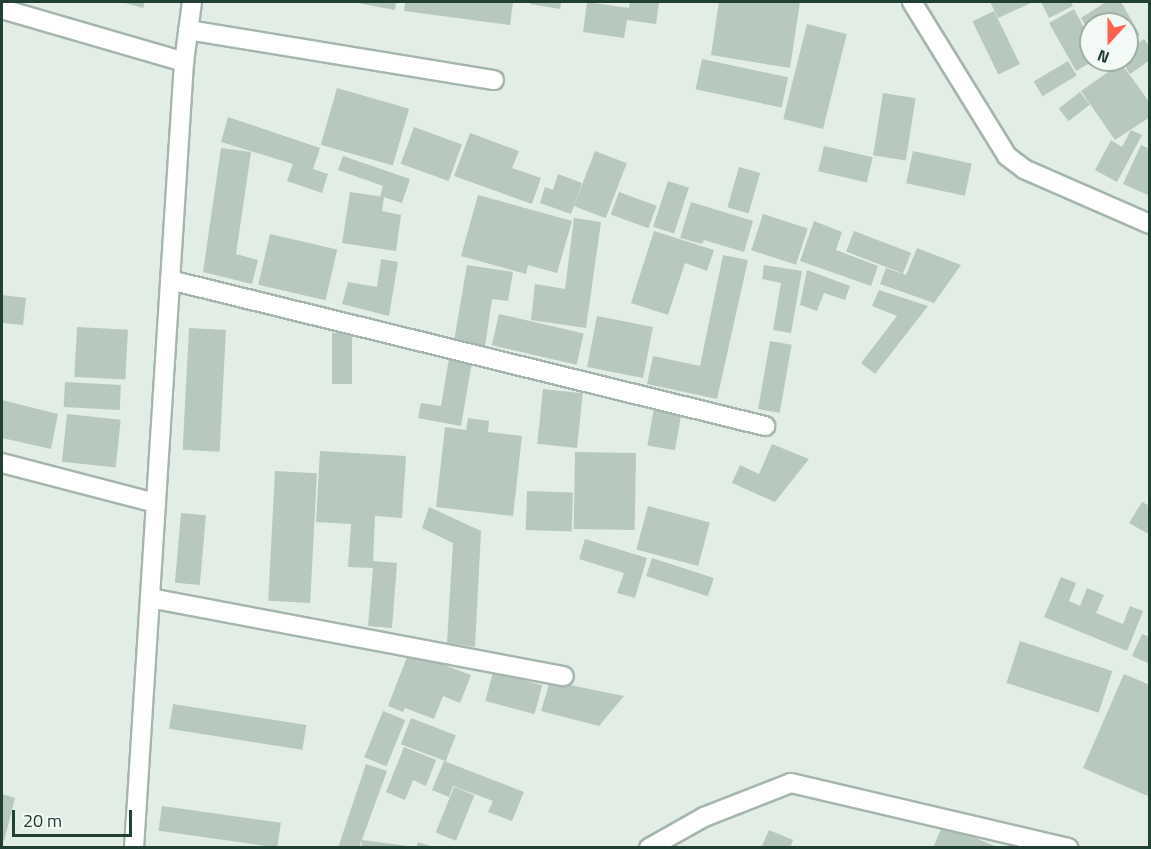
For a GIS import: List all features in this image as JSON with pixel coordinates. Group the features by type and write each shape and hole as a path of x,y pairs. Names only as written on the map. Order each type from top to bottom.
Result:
{"street":[{"path":"134,848 184,62 192,2"},
{"path":"912,2 1006,156 1024,169 1149,224"},
{"path":"2,9 184,62"},
{"path":"188,30 494,80"},
{"path":"170,280 765,426"},
{"path":"2,463 156,503"},
{"path":"150,598 564,676"},
{"path":"649,848 704,817 791,783 1068,848"}],"building":[{"path":"122,2 145,2 143,8"},
{"path":"352,2 396,2 395,10"},
{"path":"405,2 513,2 510,25 404,11"},
{"path":"530,2 561,2 560,9 530,4"},
{"path":"587,2 629,8 630,2 659,2 656,24 627,20 624,38 583,32"},
{"path":"719,2 800,2 790,68 711,55"},
{"path":"990,2 1033,2 998,18"},
{"path":"1041,2 1071,2 1073,6 1049,18"},
{"path":"1106,2 1121,2 1127,12 1090,12"},
{"path":"1074,9 1079,18 1079,69 1076,71 1049,23"},
{"path":"994,11 1020,64 998,75 972,22"},
{"path":"807,24 847,34 823,129 783,119"},
{"path":"1144,39 1150,47 1150,60 1139,68 1139,43"},
{"path":"702,59 788,77 782,108 696,89"},
{"path":"1068,61 1077,76 1042,96 1034,82"},
{"path":"1108,72 1128,72 1150,103 1150,117 1115,140 1081,91"},
{"path":"337,88 409,109 393,165 321,145"},
{"path":"1080,92 1090,105 1069,121 1059,109"},
{"path":"883,93 916,98 906,160 873,155"},
{"path":"228,117 320,148 313,169 328,174 322,193 287,181 293,164 221,142"},
{"path":"414,127 462,144 449,181 401,164"},
{"path":"1131,130 1142,135 1117,182 1095,170 1111,140 1122,147"},
{"path":"470,133 519,151 512,168 541,178 532,204 454,176"},
{"path":"1141,145 1150,149 1150,196 1123,184"},
{"path":"824,146 873,157 867,183 818,171"},
{"path":"221,148 251,152 236,254 258,260 252,284 203,272"},
{"path":"595,151 627,163 606,218 574,206"},
{"path":"913,151 972,163 965,196 906,183"},
{"path":"343,156 410,179 402,203 380,196 383,186 338,170"},
{"path":"739,167 760,173 749,213 727,207"},
{"path":"558,174 582,183 571,214 540,203 545,187 553,190"},
{"path":"668,181 689,188 674,233 653,227"},
{"path":"350,192 384,197 382,211 401,215 396,251 342,243"},
{"path":"619,192 657,206 648,228 611,215"},
{"path":"478,195 572,221 557,273 528,265 526,274 461,256"},
{"path":"691,202 753,221 744,252 704,240 702,244 680,238"},
{"path":"763,214 808,229 796,265 751,250"},
{"path":"574,218 601,222 586,328 531,320 535,284 565,289"},
{"path":"814,221 842,232 836,250 878,266 871,286 800,261"},
{"path":"654,231 714,250 707,271 685,263 668,315 631,303"},
{"path":"854,231 911,253 903,273 846,252"},
{"path":"270,234 337,250 326,300 258,285"},
{"path":"917,248 961,265 934,303 880,284 886,268 906,275"},
{"path":"723,255 748,260 717,399 647,384 653,356 700,366"},
{"path":"381,259 398,262 389,316 342,304 348,282 377,287"},
{"path":"467,265 513,272 508,301 492,299 485,346 454,341"},
{"path":"764,265 802,271 791,333 773,330 781,283 762,279"},
{"path":"807,270 850,286 845,300 824,293 817,311 800,305"},
{"path":"879,290 928,306 875,374 861,363 897,316 872,306"},
{"path":"2,295 26,298 23,325 2,323"},
{"path":"499,314 584,334 577,365 492,345"},
{"path":"597,316 653,327 643,378 587,367"},
{"path":"77,327 128,330 125,380 74,377"},
{"path":"189,328 226,330 220,452 183,450"},
{"path":"332,333 352,333 352,384 332,384"},
{"path":"770,341 792,345 780,413 758,409"},
{"path":"449,358 472,362 461,426 418,418 421,403 441,406"},
{"path":"65,382 121,385 120,410 64,407"},
{"path":"543,389 583,393 577,448 537,444"},
{"path":"2,400 58,414 51,449 2,438"},
{"path":"654,408 682,413 675,450 647,445"},
{"path":"67,414 121,420 116,467 62,462"},
{"path":"468,418 489,421 488,432 522,436 513,516 436,507 445,427 466,430"},
{"path":"772,444 809,459 775,502 732,483 740,465 759,474"},
{"path":"320,451 406,456 402,518 375,516 373,561 397,563 392,628 368,626 373,568 348,567 351,524 316,522"},
{"path":"575,452 636,453 635,530 574,529"},
{"path":"275,471 317,473 310,603 268,601"},
{"path":"527,491 573,493 572,532 526,530"},
{"path":"1142,502 1150,506 1150,535 1129,523"},
{"path":"648,506 710,523 698,566 636,549"},
{"path":"429,507 481,531 475,647 447,643 453,543 422,528"},
{"path":"181,513 206,515 200,585 175,583"},
{"path":"585,539 647,558 635,598 617,593 624,573 579,559"},
{"path":"652,558 714,578 708,596 646,576"},
{"path":"1061,577 1076,583 1069,601 1080,606 1087,588 1104,595 1096,613 1123,624 1130,606 1143,611 1127,651 1044,617"},
{"path":"1142,634 1150,637 1150,664 1132,656"},
{"path":"1020,641 1112,671 1099,713 1006,683"},
{"path":"409,652 471,675 460,703 443,696 434,719 405,708 403,712 388,706"},
{"path":"493,672 542,685 534,714 485,701"},
{"path":"1124,674 1150,685 1150,797 1083,768"},
{"path":"550,681 624,696 599,726 541,711"},
{"path":"173,704 306,725 302,750 169,729"},
{"path":"383,711 405,720 387,766 364,757"},
{"path":"411,718 456,735 446,761 401,744"},
{"path":"404,747 436,760 426,786 413,780 405,800 386,792"},
{"path":"444,761 524,792 512,821 488,812 493,801 453,786 449,797 432,790"},
{"path":"366,764 387,771 359,848 338,848"},
{"path":"454,787 474,795 456,841 436,832"},
{"path":"2,794 15,798 4,841 2,840"},
{"path":"162,806 281,823 277,847 159,831"},
{"path":"943,824 999,848 933,848"},
{"path":"769,830 793,840 790,848 761,848"},
{"path":"362,840 408,846 408,848 361,848"},
{"path":"418,842 433,847 433,848 416,848"}]}
